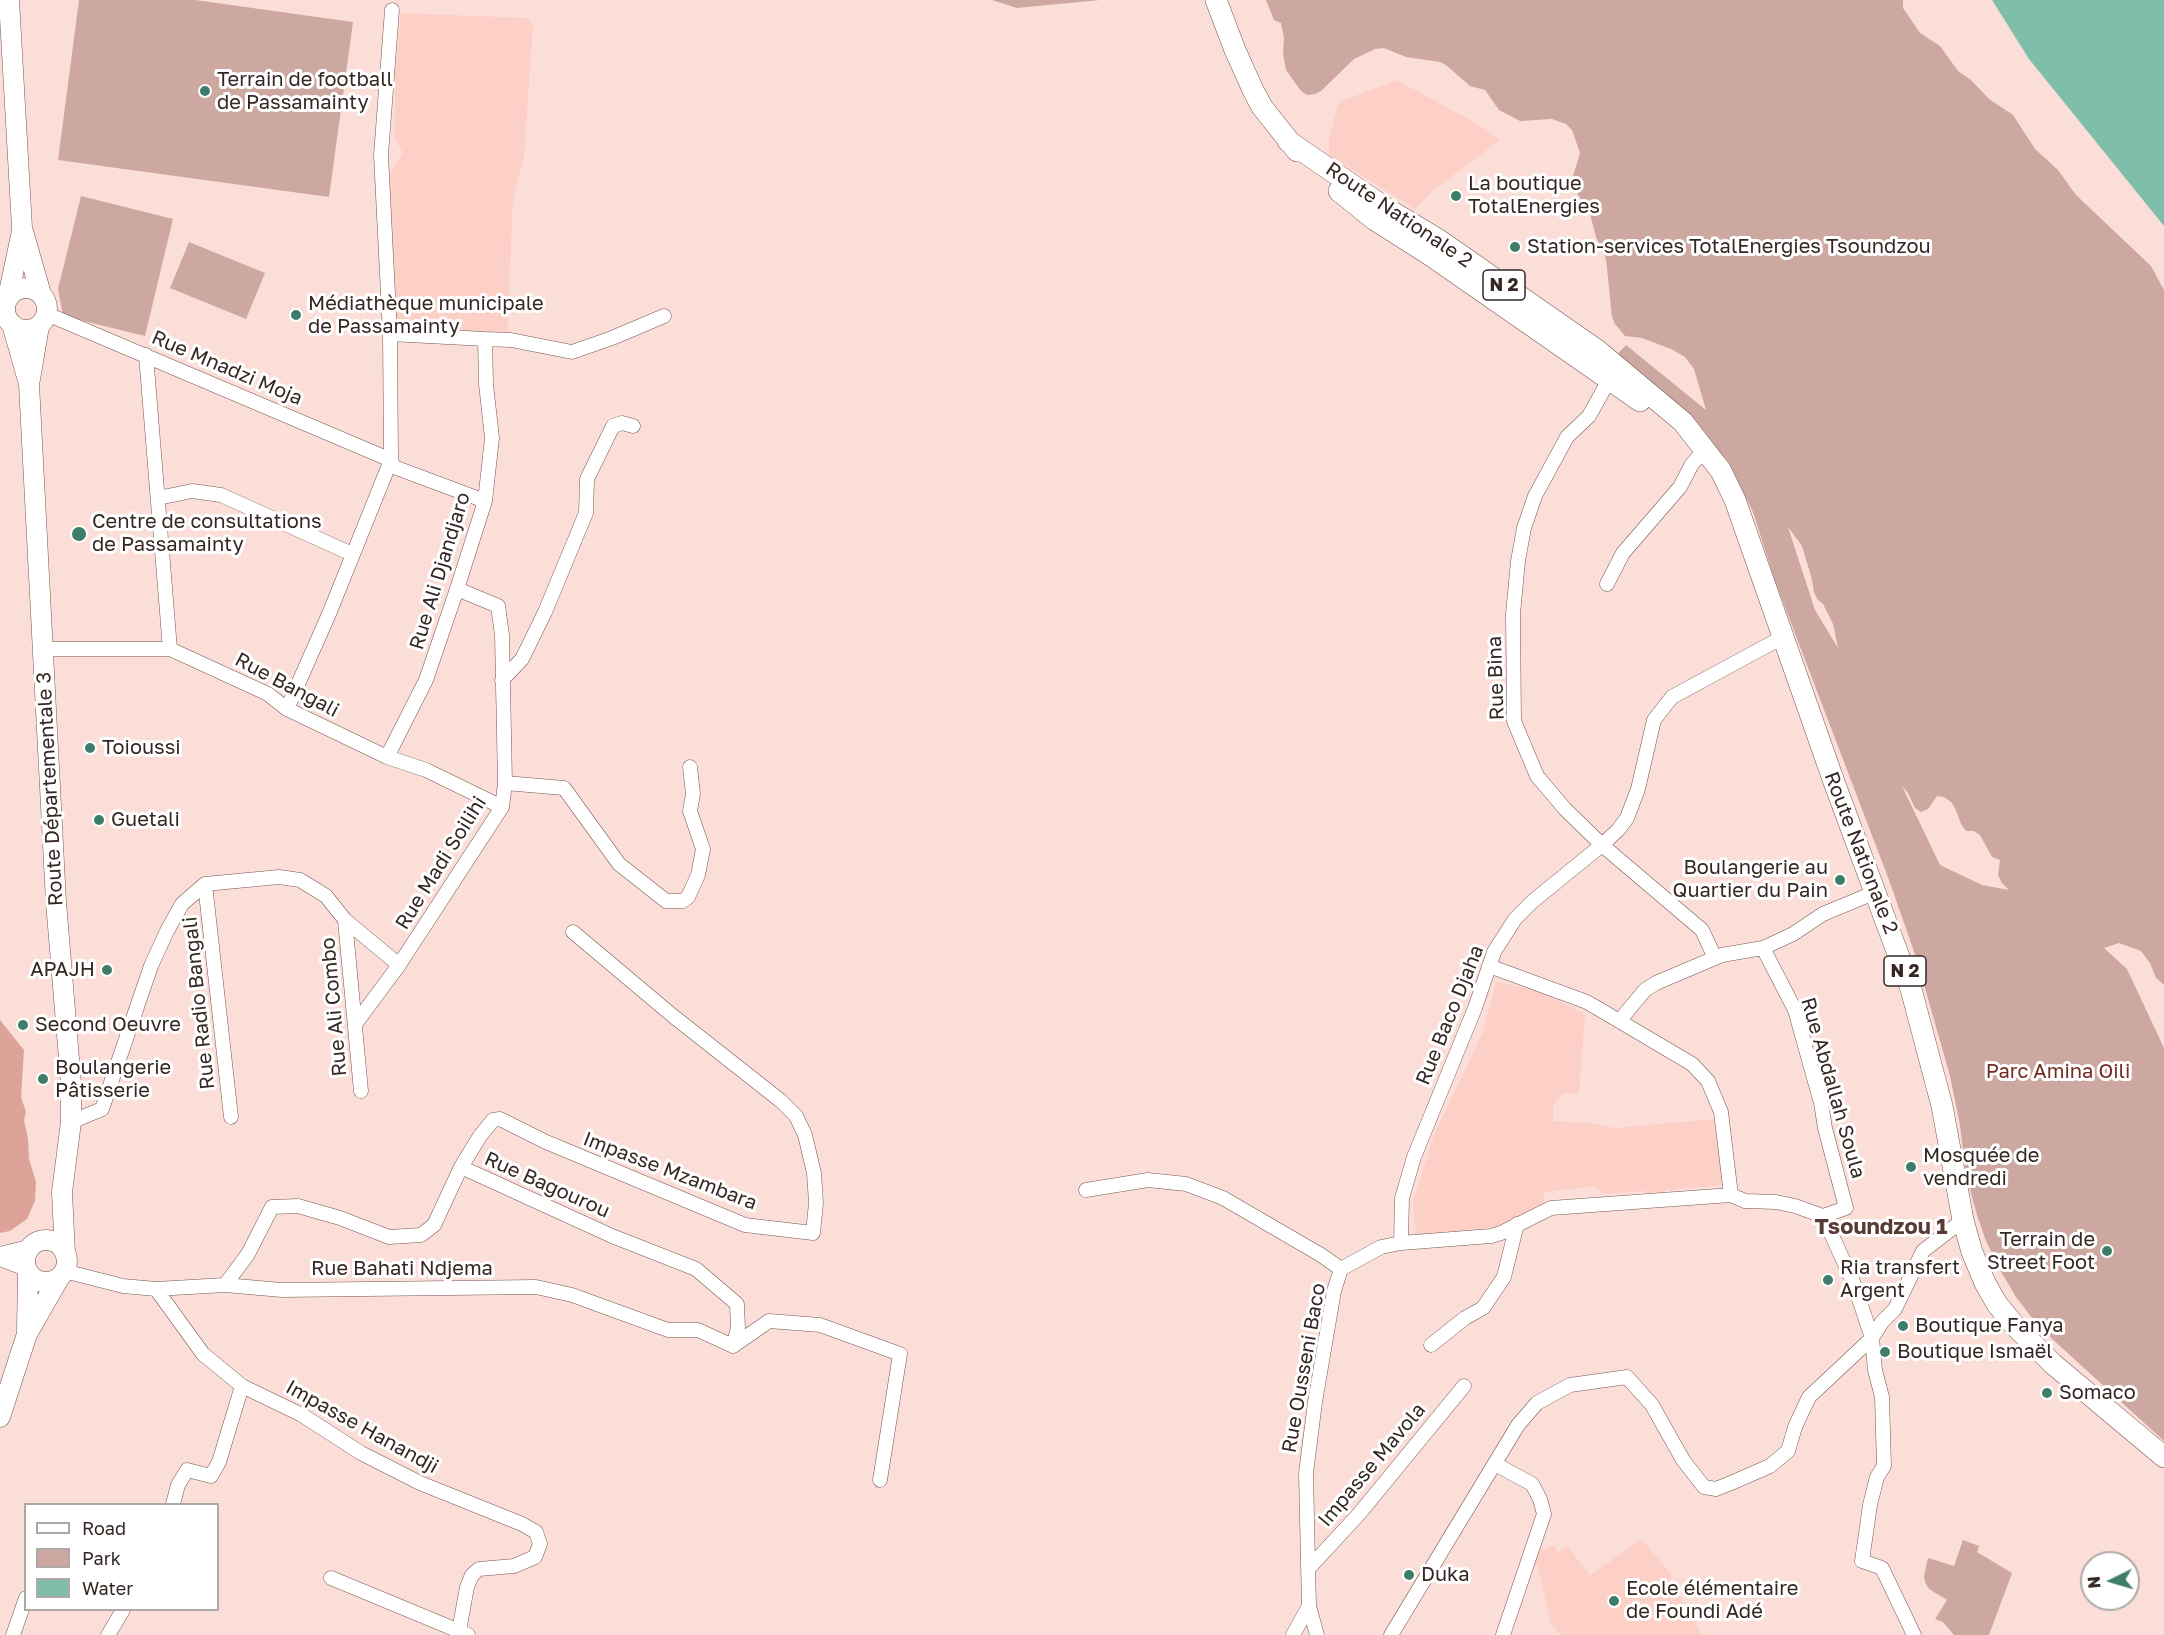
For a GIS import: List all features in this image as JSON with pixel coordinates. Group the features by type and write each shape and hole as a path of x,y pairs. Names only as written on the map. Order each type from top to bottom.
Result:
{"main road":[{"path":"9,0 22,228 41,294 47,306 43,320 25,330 7,319 5,302 22,228"},
{"name":"Route Nationale 2","path":"1216,0 1246,78 1262,107 1311,168 1375,220 1477,288 1704,449"},
{"name":"Route Nationale 2","path":"1288,141 1384,207 1439,240 1598,350 1683,422 1721,471 1735,500 1834,782 1911,989 1930,1053 1942,1106 1963,1220 1972,1252 1985,1283 1997,1304 2015,1326 2053,1364 2161,1456"},
{"path":"5,302 14,292 27,288 34,289 41,294"},
{"name":"N 2","path":"1477,288 1544,314"},
{"name":"Route Départementale 3","path":"29,384 43,320"},
{"name":"Route Départementale 3","path":"12,324 29,384 56,902 71,1083 71,1122 62,1192 63,1267"},
{"name":"Route Départementale 3","path":"34,1244 52,1217 62,1192"},
{"path":"0,1417 27,1334 63,1267 62,1248 51,1240 34,1244 25,1258 27,1334"},
{"path":"27,1271 33,1278 46,1282 63,1267"}],"street":[{"path":"287,709 329,614 391,460 390,334 381,155 392,10"},
{"path":"390,334 511,340 572,352 664,316"},
{"name":"Rue Mnadzi Moja","path":"43,320 146,355 391,460 394,467 485,501"},
{"name":"Rue Ali Djandjaro","path":"387,757 426,680 485,501 492,438 486,384 485,339"},
{"path":"146,355 170,649"},
{"name":"Rue Bina","path":"1609,380 1588,416 1567,436 1535,496 1524,528 1519,554 1514,614 1514,721 1537,776 1565,809 1602,845 1702,930 1715,958"},
{"path":"502,680 522,659 545,612 586,513 587,480 613,426 622,423 633,426"},
{"path":"1607,584 1623,552 1680,487 1692,464 1704,449"},
{"path":"158,498 192,491 221,495 352,554"},
{"name":"Rue Madi Soilihi","path":"356,1023 399,965 502,807 505,783 502,635 498,606 457,590"},
{"name":"Rue Baco Djaha","path":"1401,1243 1402,1198 1411,1167 1475,1008 1494,952 1515,919 1533,901 1602,845 1628,818 1638,789 1654,720 1672,697 1783,637"},
{"name":"Rue Bangali","path":"42,649 170,649 268,694 287,709 387,757 426,770 502,807"},
{"path":"505,783 564,788 620,864 666,901 674,902 683,901 688,897 698,875 703,849 690,811 693,794 690,767"},
{"name":"Rue Ali Combo","path":"205,884 279,877 300,880 326,896 345,920 399,965"},
{"path":"71,1122 102,1109 151,966 167,931 182,904 205,884"},
{"name":"Rue Radio Bangali","path":"205,884 231,1117"},
{"path":"1620,1020 1644,990 1687,968 1715,958 1763,948 1793,934 1823,914 1876,892"},
{"name":"Rue Ali Combo","path":"345,920 362,1091"},
{"name":"Impasse Mzambara","path":"461,1167 493,1119 500,1119 546,1142 745,1225 813,1233 816,1203 814,1173 805,1135 796,1116 781,1101 673,1016 573,932"},
{"name":"Rue Abdallah Soula","path":"1763,948 1795,1010 1821,1103 1825,1128 1846,1208 1823,1216"},
{"path":"1489,966 1587,1002 1692,1064 1708,1081 1721,1112 1731,1195"},
{"name":"Rue Bagourou","path":"225,1285 248,1254 272,1207 298,1206 340,1218 389,1237 421,1235 434,1225 461,1167 612,1236 696,1269 738,1304 738,1328 733,1346"},
{"path":"1086,1190 1148,1180 1186,1184 1223,1198 1341,1269"},
{"name":"Rue Ousseni Baco","path":"1317,1635 1310,1606 1305,1494 1309,1436 1334,1291 1341,1269 1382,1247 1401,1243 1491,1236 1551,1208 1731,1195 1745,1201 1776,1202 1795,1206 1823,1216"},
{"path":"1823,1216 1854,1284 1872,1338 1875,1370 1882,1397 1884,1466 1877,1477 1870,1505 1862,1561 1882,1568 1914,1635"},
{"path":"1391,1635 1518,1425 1537,1403 1570,1385 1627,1377 1652,1405 1683,1460 1704,1487 1716,1489 1770,1466 1788,1451 1795,1427 1809,1397 1872,1338 1882,1322 1895,1309 1923,1251 1963,1220"},
{"path":"1431,1345 1465,1318 1483,1308 1504,1277 1517,1224"},
{"path":"0,1254 34,1244"},
{"path":"0,1259 27,1271"},
{"name":"Rue Bahati Ndjema","path":"63,1267 123,1286 156,1289 225,1285 282,1290 536,1287 572,1295 668,1330 698,1330 733,1346"},
{"name":"Impasse Hanandji","path":"156,1289 203,1354 242,1386 302,1415 361,1453 410,1478 522,1524 536,1532 540,1544 535,1557 514,1566 479,1569 472,1575 467,1587 463,1633"},
{"path":"733,1346 769,1321 820,1325 900,1354 895,1374 880,1480"},
{"path":"173,1503 177,1485 187,1470 211,1476 219,1462 242,1386"},
{"name":"Impasse Mavola","path":"1308,1568 1359,1514 1464,1386"},
{"path":"1495,1464 1532,1484 1540,1499 1544,1514 1503,1635"},
{"path":"331,1578 463,1633"},
{"path":"13,1635 24,1604"},
{"path":"1293,1635 1310,1606"},
{"path":"108,1635 122,1611"}],"shaded area":[{"path":"401,13 528,18 533,26 524,157 513,199 507,339 398,329 389,182 392,170 403,153 395,139 395,72"},
{"path":"1397,80 1474,122 1500,140 1434,190 1415,209 1329,155 1329,137 1339,102"},
{"path":"1496,982 1537,990 1585,1014 1579,1094 1563,1093 1553,1105 1553,1121 1589,1123 1615,1128 1714,1119 1723,1185 1665,1190 1663,1193 1649,1194 1645,1191 1605,1194 1595,1186 1545,1192 1543,1203 1504,1225 1503,1228 1492,1227 1416,1237 1413,1202 1434,1135 1482,1034"},
{"path":"0,1020 24,1050 21,1097 26,1112 24,1120 29,1159 36,1182 35,1201 27,1219 10,1231 0,1233"},
{"name":"Ecole élémentaire de Foundi Adé","path":"1642,1539 1673,1577 1670,1580 1702,1635 1560,1635 1551,1623 1534,1552 1555,1545 1557,1553 1568,1547 1590,1575"}],"green space":[{"name":"Terrain de football de Passamainty","path":"79,0 195,0 353,22 329,197 58,160"},
{"path":"992,0 1100,0 1017,8"},
{"name":"Parc Amina Oili","path":"1266,0 1903,0 1903,8 1920,33 1940,46 1958,71 1971,80 1989,99 2013,115 2035,149 2058,170 2076,195 2151,266 2164,290 2164,985 2156,978 2150,963 2141,951 2119,943 2104,948 2127,969 2164,1048 2164,1441 2039,1327 2016,1297 1986,1241 1966,1175 1960,1125 1950,1076 1917,960 1889,880 1775,581 1753,512 1727,460 1704,436 1615,357 1626,345 1706,410 1694,369 1685,357 1642,338 1625,336 1615,324 1612,317 1606,259 1596,237 1590,214 1577,193 1573,176 1580,153 1572,130 1566,124 1552,119 1520,121 1499,110 1485,90 1470,86 1446,65 1406,57 1384,48 1375,49 1354,59 1321,91 1307,95 1301,91 1286,70 1281,23 1274,20","holes":["1788,527 1802,546 1814,592 1833,624 1838,648 1815,610","1902,786 1915,808 1921,812 1928,809 1937,796 1944,797 1951,802 1966,831 1974,831 1980,835 1992,857 2000,860 1998,875 2009,890 1982,885 1940,865"]},
{"path":"81,196 173,219 145,336 63,316 58,289"},
{"path":"189,242 265,273 246,319 170,288"},
{"path":"1963,1540 1979,1546 1977,1552 2012,1573 1989,1635 1954,1635 1943,1622 1935,1619 1947,1600 1929,1589 1925,1582 1928,1558 1954,1566"}],"water":[{"path":"1992,0 2164,0 2164,226 2029,59"}],"place":[{"name":"Terrain de football de Passamainty","path":"205,91"},
{"name":"La boutique TotalEnergies","path":"1456,196"},
{"name":"Station-services TotalEnergies Tsoundzou","path":"1515,247"},
{"name":"Médiathèque municipale de Passamainty","path":"296,315"},
{"name":"Centre de consultations de Passamainty","path":"79,534"},
{"name":"Toioussi","path":"90,748"},
{"name":"Guetali","path":"99,820"},
{"name":"Boulangerie au Quartier du Pain","path":"1840,880"},
{"name":"APAJH","path":"107,970"},
{"name":"Second Oeuvre","path":"23,1025"},
{"name":"Boulangerie Pâtisserie","path":"43,1079"},
{"name":"Mosquée de vendredi","path":"1911,1167"},
{"name":"Terrain de Street Foot","path":"2107,1251"},
{"name":"Ria transfert Argent","path":"1828,1280"},
{"name":"Boutique Fanya","path":"1903,1326"},
{"name":"Boutique Ismaël","path":"1885,1352"},
{"name":"Somaco","path":"2047,1393"},
{"name":"Duka","path":"1409,1575"},
{"name":"Ecole élémentaire de Foundi Adé","path":"1614,1601"}],"district":[{"name":"Tsoundzou 1","path":"1881,1227"}]}
